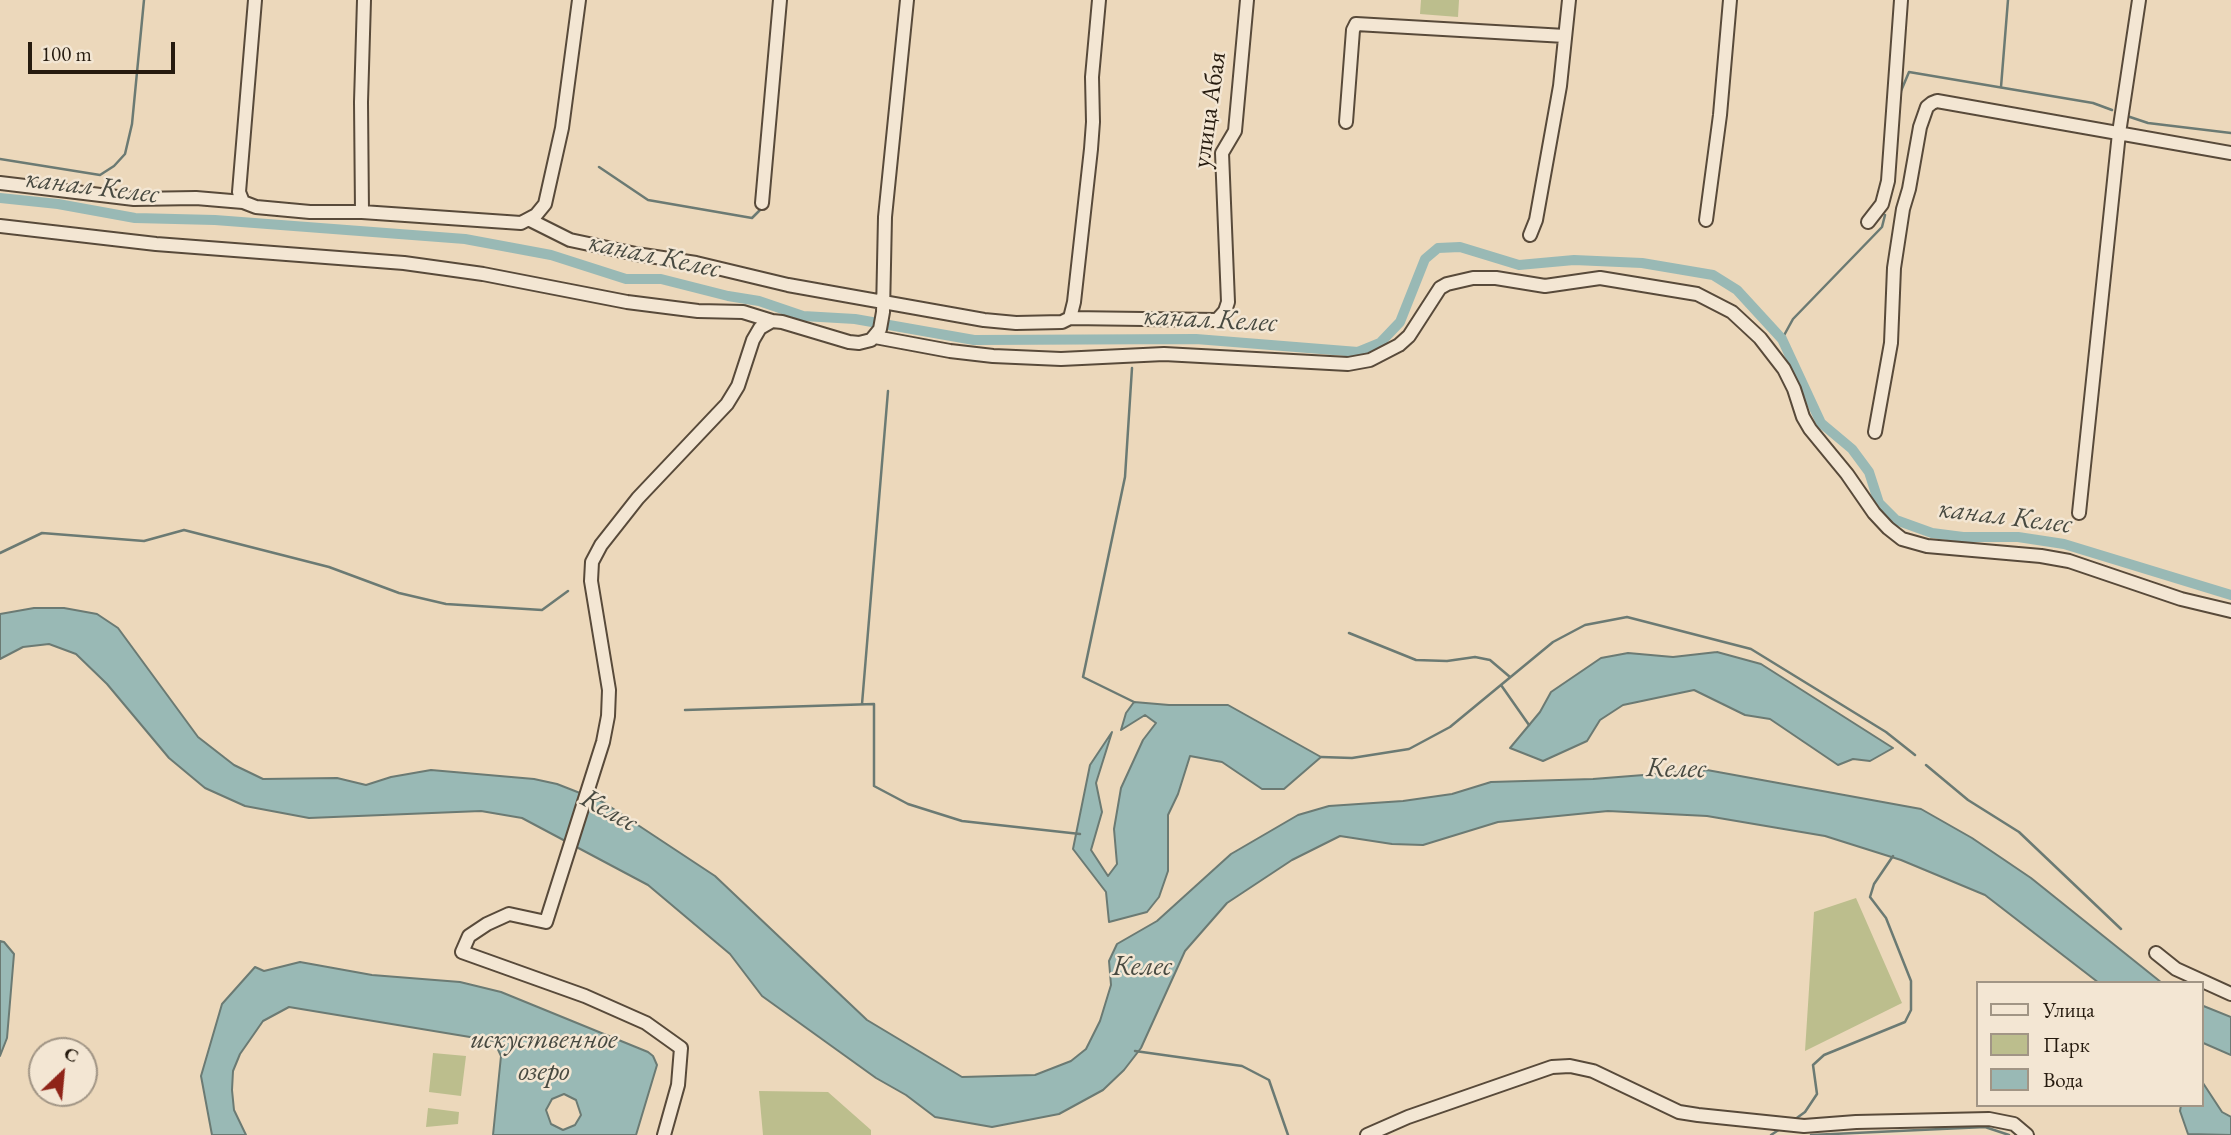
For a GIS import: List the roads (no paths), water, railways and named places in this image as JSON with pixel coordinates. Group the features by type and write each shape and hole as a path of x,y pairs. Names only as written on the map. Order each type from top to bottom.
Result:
{"street":[{"path":"243,202 239,192 255,0"},
{"path":"362,212 364,0"},
{"path":"0,183 134,199 196,198 243,202 256,207 310,212 362,212 517,224 530,220 543,208 562,128 579,0"},
{"path":"762,203 780,0"},
{"path":"0,226 156,244 241,249 441,268 627,302 698,311 743,312 849,342 866,342 877,333 883,306 884,230 907,0"},
{"path":"530,220 570,240 696,263 883,306 1016,323 1062,321 1070,318 1092,136 1091,77 1099,0"},
{"name":"улица Абая","path":"1070,318 1214,321 1225,311 1227,290 1222,153 1235,131 1247,0"},
{"path":"1530,234 1536,220 1552,134 1569,0"},
{"path":"1706,220 1730,0"},
{"path":"1868,222 1882,204 1888,181 1901,0"},
{"path":"2079,513 2119,134 2138,0"},
{"path":"1346,122 1353,30 1356,24 1565,36"},
{"path":"1875,432 1891,343 1895,268 1903,209 1920,127 1927,107 1932,103 1937,101 2231,153"},
{"path":"1882,204 1903,209"},
{"path":"877,333 950,351 993,356 1061,359 1164,354 1348,364 1370,360 1399,345 1409,336 1440,288 1473,278 1496,278 1545,286 1600,278 1697,294 1732,312 1760,338 1784,369 1794,389 1802,417 1810,429 1847,474 1874,513 1902,539 1927,546 2069,561 2181,599 2231,611"},
{"path":"664,1135 678,1085 681,1048 646,1023 585,996 462,952 469,936 509,914 547,922 603,742 609,709 609,690 590,570 595,555 638,498 727,404 743,375 757,331 772,321"},
{"path":"2156,953 2176,969 2202,981"},
{"path":"2203,981 2231,994"},
{"path":"1367,1135 1408,1117 1552,1067 1570,1066 1593,1071 1679,1112 1776,1125 1804,1126 1989,1119 2014,1124 2027,1135"},
{"path":"1757,1135 1776,1125"}],"water":[{"name":"Келес","path":"34,608 64,608 97,614 118,628 198,737 234,765 263,779 337,778 366,785 391,777 431,770 534,779 557,784 603,802 715,876 867,1020 962,1077 1035,1075 1071,1061 1086,1049 1100,1021 1111,985 1109,961 1117,944 1157,921 1231,854 1298,815 1329,806 1403,801 1452,794 1491,782 1593,779 1707,770 1921,809 1972,838 2031,878 2160,981 2096,981 1985,895 1901,860 1825,836 1707,816 1608,811 1498,822 1423,845 1392,844 1340,836 1292,860 1227,903 1185,951 1141,1048 1124,1070 1103,1090 1059,1114 992,1127 935,1117 762,996 730,954 648,885 522,818 481,811 309,818 245,806 205,788 169,758 107,684 76,654 49,644 23,647 0,659 0,614"},
{"path":"1717,652 1761,664 1893,748 1870,761 1853,759 1838,765 1770,719 1745,715 1694,690 1623,705 1600,720 1587,741 1543,761 1510,748 1540,712 1551,692 1601,658 1628,653 1673,657"},
{"path":"1134,702 1228,705 1321,757 1284,789 1262,789 1222,762 1190,756 1168,815 1168,871 1159,897 1147,912 1109,922 1106,892 1073,849 1090,765 1112,732 1096,783 1102,812 1091,850 1108,876 1117,864 1114,829 1121,788 1143,740 1156,723 1145,715 1121,730 1126,713"},
{"path":"0,941 14,954 7,1038 0,1056"},
{"name":"искуственное озеро","path":"300,962 372,975 460,982 501,992 648,1052 657,1065 636,1135 493,1135 501,1056 494,1041 289,1007 263,1021 240,1054 233,1071 234,1110 246,1135 212,1135 201,1076 222,1004 255,967 264,971","holes":["564,1094 576,1100 581,1115 575,1125 563,1130 551,1124 546,1110 552,1099"]},
{"path":"2203,1006 2231,1017 2231,1055 2203,1043"},
{"path":"2203,1083 2222,1112 2231,1117 2231,1135 2188,1134 2181,1107 2203,1107"}],"waterway":[{"path":"0,159 100,175 114,166 125,154 132,124 144,0"},
{"path":"2001,87 2008,0"},
{"path":"1898,123 1901,91 1909,72 2093,103 2112,110"},
{"path":"2127,116 2148,123 2231,133"},
{"path":"599,167 648,200 752,218 762,208"},
{"name":"канал Келес","path":"0,198 58,204 135,218 215,220 465,239 551,255 626,279 661,279 759,301 803,316 855,319 974,340 1196,339 1358,352 1380,343 1400,322 1425,259 1438,248 1460,247 1519,265 1574,260 1642,263 1713,275 1737,290 1782,339 1821,423 1852,449 1869,472 1879,503 1896,520 1932,533 1963,537 2018,537 2064,544 2231,595"},
{"path":"1782,339 1793,319 1882,227 1885,215"},
{"path":"1132,368 1125,477 1083,677 1134,702"},
{"path":"862,704 888,391"},
{"path":"0,553 42,533 144,541 184,530 329,567 399,593 446,604 542,610 568,591"},
{"path":"1321,757 1352,758 1409,749 1450,727 1553,642 1585,625 1627,617 1751,649 1886,732 1915,755"},
{"path":"1349,633 1416,660 1447,661 1475,657 1490,660 1510,677"},
{"path":"1501,685 1529,725"},
{"path":"685,710 874,704 874,786 908,804 962,821 1080,834"},
{"path":"1926,765 1968,800 2019,832 2121,929"},
{"path":"1794,1120 1805,1112 1817,1094 1813,1065 1824,1055 1905,1022 1911,1010 1911,981 1886,918 1870,897 1874,884 1893,856"},
{"path":"1135,1051 1242,1066 1269,1080 1288,1135"},
{"path":"1811,1135 1985,1127 2009,1135"},
{"path":"1771,1135 1780,1129"}]}
